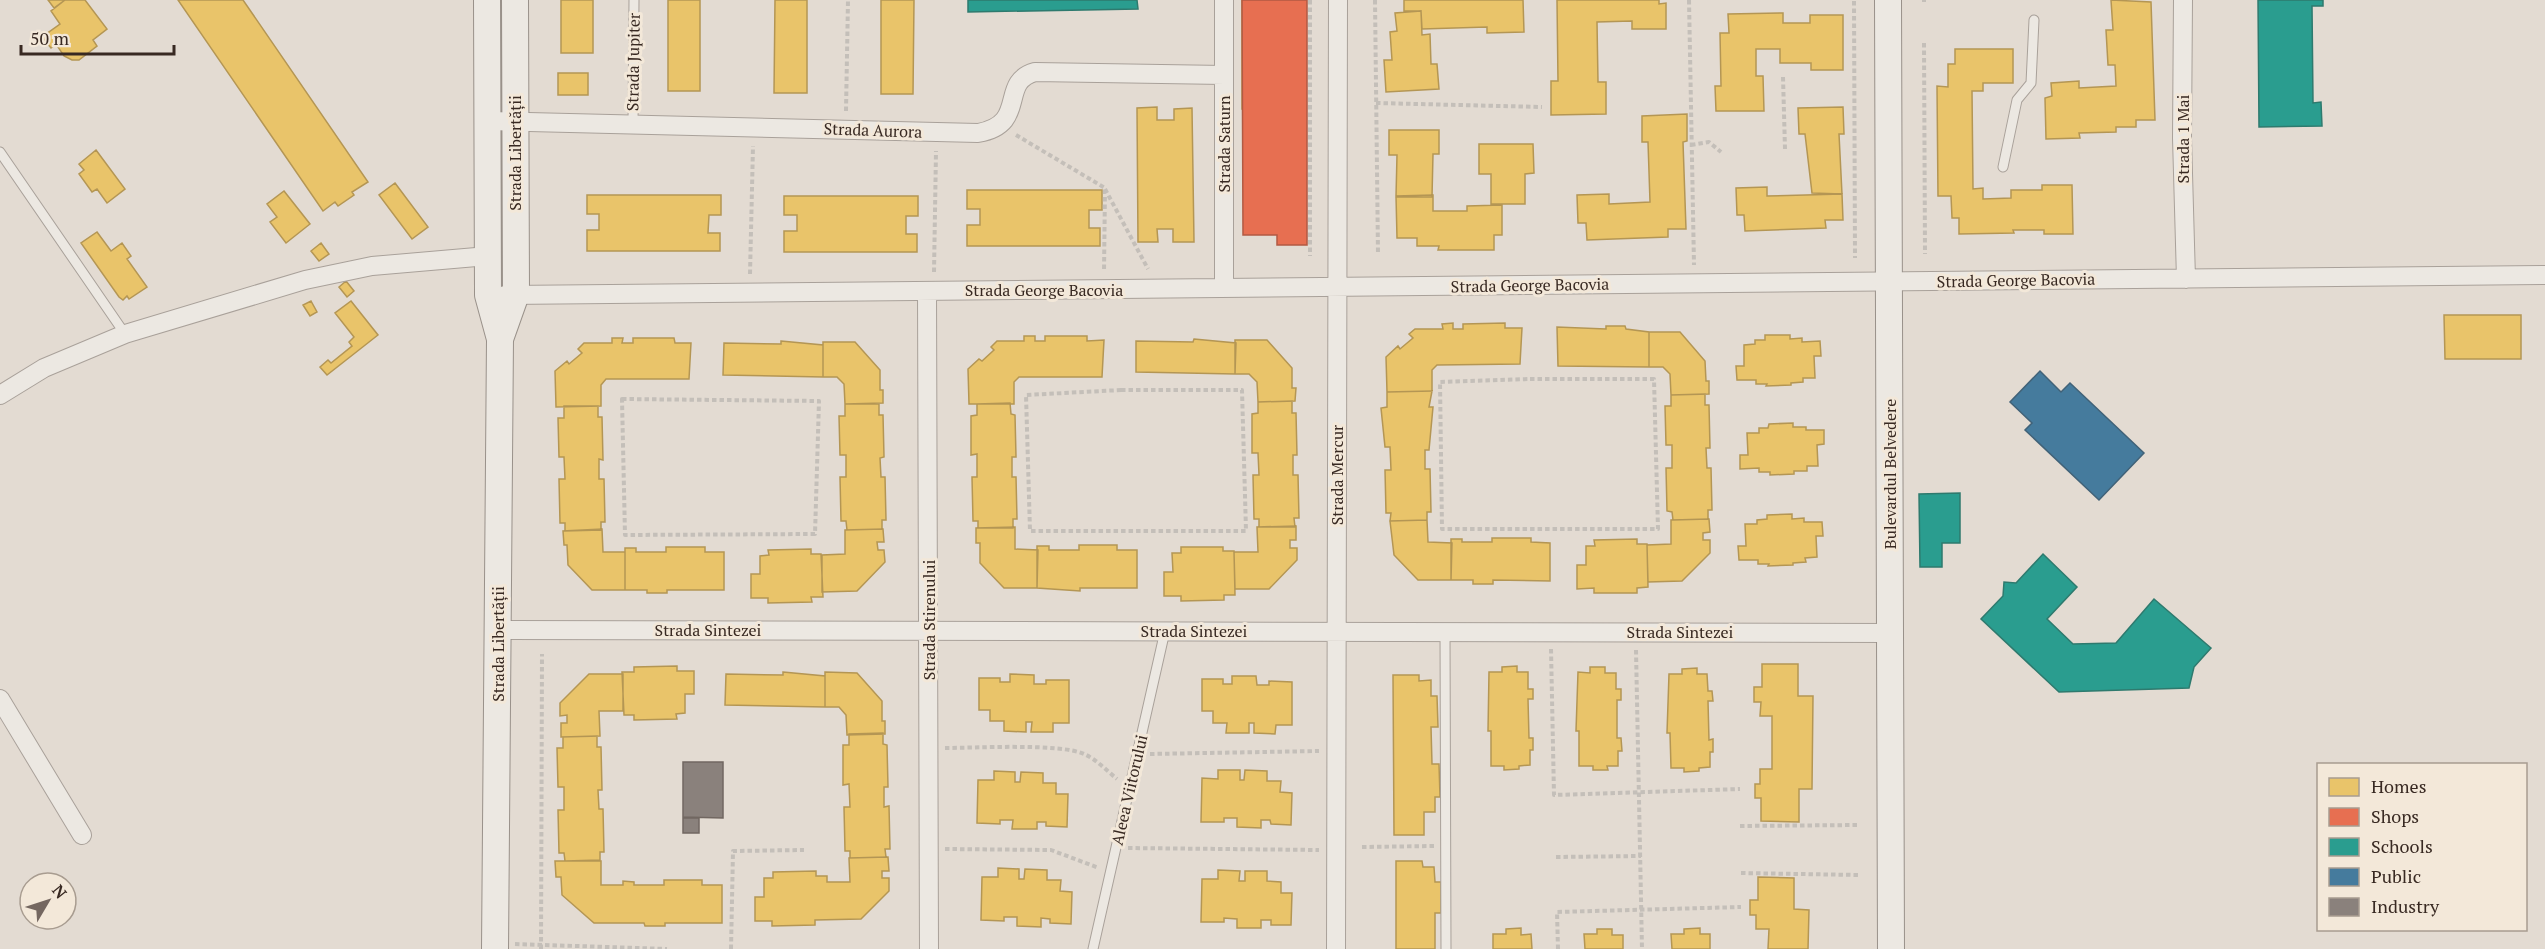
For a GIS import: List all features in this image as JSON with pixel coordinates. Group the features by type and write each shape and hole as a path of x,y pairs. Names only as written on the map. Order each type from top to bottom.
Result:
{"main road":[{"name":"Strada Libertății","path":"487,0 488,295 500,339 495,946"},
{"name":"Strada Libertății","path":"500,339 516,294 515,0"},
{"name":"Bulevardul Belvedere","path":"1888,0 1891,949"}],"street":[{"name":"Strada Saturn","path":"1224,0 1224,288"},
{"name":"Strada Mercur","path":"1336,949 1338,0"},
{"name":"Strada 1 Mai","path":"2184,0 2182,138 2186,279"},
{"path":"999,125 1011,110 1018,80 1035,72 1224,75"},
{"name":"Strada Aurora","path":"487,121 978,133 990,131 999,125"},
{"path":"0,395 44,368 125,334 316,278 372,266 488,256"},
{"name":"Strada George Bacovia","path":"488,295 2545,275"},
{"name":"Strada Stirenului","path":"929,949 930,291"},
{"name":"Strada Sintezei","path":"498,630 1890,633"},
{"path":"0,699 82,835"}],"lane":[{"name":"Strada Jupiter","path":"633,124 634,0"},
{"path":"2003,167 2017,100 2031,82 2034,20"},
{"path":"0,152 125,334"},
{"name":"Aleea Viitorului","path":"1093,949 1165,631"},
{"path":"1445,632 1446,949"}],"path":[{"path":"846,130 848,0"},
{"path":"1310,0 1310,256"},
{"path":"1376,0 1378,254"},
{"path":"1689,0 1694,283"},
{"path":"1854,1 1855,258"},
{"path":"1924,43 1925,254"},
{"path":"1783,78 1785,149"},
{"path":"1376,103 1542,107"},
{"path":"999,125 1105,188 1159,288"},
{"path":"750,292 753,127"},
{"path":"930,291 936,132"},
{"path":"1691,145 1709,142 1721,152"},
{"path":"1104,289 1105,188"},
{"path":"1530,379 1654,379 1658,529 1442,529 1440,382 1530,379"},
{"path":"1121,390 1242,390 1246,531 1030,531 1026,395 1121,390"},
{"path":"622,399 701,399 819,401 815,534 624,535 622,399"},
{"path":"1550,632 1554,795 1740,789"},
{"path":"1636,632 1642,949"},
{"path":"541,947 542,654"},
{"path":"929,748 1077,751 1086,755 1129,788"},
{"path":"1137,754 1336,751"},
{"path":"1740,826 1859,825"},
{"path":"1362,847 1446,846"},
{"path":"1116,848 1336,850"},
{"path":"929,849 1051,850 1110,872"},
{"path":"731,949 733,851 804,850"},
{"path":"1556,857 1641,856"},
{"path":"1741,873 1859,875"},
{"path":"1558,949 1557,912 1741,908"},
{"path":"495,946 667,949"}],"building: Homes":[{"path":"48,0 65,0 54,8"},
{"path":"65,0 85,0 107,29 93,40 97,46 79,60 72,60 64,56 56,44 51,48 42,37 60,24 51,11"},
{"path":"178,0 243,0 368,182 352,192 354,195 338,206 335,202 323,211"},
{"path":"561,0 593,0 593,53 561,53"},
{"path":"668,0 700,0 700,91 668,91"},
{"path":"775,0 807,0 807,93 774,93"},
{"path":"881,0 914,0 913,94 881,94"},
{"path":"1242,0 1296,0 1296,110 1275,109 1275,97 1259,97 1259,109 1242,109"},
{"path":"1404,0 1523,0 1524,32 1487,33 1487,27 1422,29 1421,11 1404,11"},
{"path":"1557,0 1659,0 1659,4 1666,3 1666,29 1632,29 1632,21 1597,22 1598,82 1606,82 1606,114 1551,115 1551,81 1558,81"},
{"path":"2111,0 2151,2 2155,120 2136,120 2136,127 2116,127 2116,132 2079,133 2080,138 2046,139 2045,98 2052,96 2051,83 2079,81 2079,88 2116,86 2115,65 2108,65 2106,30 2113,30"},
{"path":"1421,11 1422,35 1430,34 1431,64 1437,64 1439,89 1386,92 1384,60 1392,60 1390,32 1397,31 1395,13"},
{"path":"1783,13 1783,23 1810,23 1810,15 1843,15 1843,70 1811,70 1811,63 1780,63 1780,49 1756,49 1756,76 1763,76 1764,111 1716,111 1715,86 1721,86 1720,33 1729,33 1728,14"},
{"path":"1955,49 2013,49 2013,83 1983,83 1983,91 1972,91 1973,189 1983,188 1983,199 2011,198 2011,190 2042,190 2042,185 2072,185 2073,234 2044,234 2044,230 2013,230 2014,233 1959,234 1959,218 1952,218 1951,196 1938,196 1937,86 1948,87 1948,64 1955,64"},
{"path":"558,73 588,73 588,95 558,95"},
{"path":"1157,107 1157,120 1174,120 1174,109 1192,108 1194,242 1173,242 1173,229 1157,229 1158,242 1138,242 1137,108"},
{"path":"1843,107 1844,134 1839,134 1842,194 1812,193 1805,134 1799,134 1798,108"},
{"path":"1687,114 1687,141 1683,142 1686,229 1668,229 1668,237 1587,240 1586,223 1578,223 1577,195 1609,194 1609,204 1650,202 1648,142 1642,142 1642,116"},
{"path":"1389,130 1439,130 1439,154 1433,154 1432,197 1396,197 1397,155 1389,155"},
{"path":"1479,144 1533,144 1534,173 1525,174 1525,204 1491,204 1491,174 1479,174"},
{"path":"96,150 125,189 107,203 97,189 92,192 79,174 84,170 79,164"},
{"path":"395,183 428,227 412,239 379,195"},
{"path":"1767,187 1767,196 1842,194 1843,220 1825,220 1826,228 1745,231 1744,215 1737,215 1736,188"},
{"path":"967,190 1102,190 1102,210 1089,210 1089,228 1100,228 1100,246 967,246 967,225 980,225 980,209 967,209"},
{"path":"284,191 310,224 286,243 270,222 277,217 267,204"},
{"path":"587,195 721,195 721,215 709,215 708,233 720,233 720,251 587,251 587,230 599,230 599,214 587,214"},
{"path":"1433,195 1433,211 1467,211 1467,206 1502,205 1502,235 1494,235 1494,250 1438,250 1439,246 1417,246 1417,238 1397,238 1396,196"},
{"path":"784,196 918,196 918,216 906,216 906,234 917,234 917,252 784,252 784,231 797,231 797,215 784,215"},
{"path":"97,232 111,251 122,243 131,256 127,259 147,287 129,299 127,296 123,300 119,297 81,243"},
{"path":"321,243 329,254 319,261 311,251"},
{"path":"346,281 354,291 347,297 339,287"},
{"path":"311,301 317,312 310,316 303,305"},
{"path":"351,301 378,335 327,375 320,367 328,360 331,363 352,346 349,342 354,337 335,313"},
{"path":"2444,315 2521,315 2521,359 2445,359"},
{"path":"1453,323 1453,329 1463,329 1463,324 1505,323 1505,328 1522,328 1520,364 1437,365 1432,370 1432,391 1387,392 1386,357 1398,346 1400,349 1413,338 1409,334 1415,329 1443,329 1442,324"},
{"path":"1606,326 1625,326 1626,329 1649,332 1649,367 1558,366 1557,327 1606,329"},
{"path":"1649,332 1680,332 1705,361 1709,394 1671,395 1670,374 1663,367 1649,367"},
{"path":"1765,335 1790,335 1790,339 1802,338 1802,342 1820,341 1821,356 1814,356 1815,378 1803,378 1803,382 1791,383 1791,385 1766,386 1767,384 1756,384 1756,380 1737,380 1736,366 1744,366 1744,345 1755,344 1755,340 1765,340"},
{"path":"1024,336 1035,336 1035,341 1045,341 1045,336 1087,336 1087,341 1104,340 1102,377 1019,377 1014,382 1014,404 969,404 968,369 979,359 982,361 994,350 991,347 997,341 1024,341"},
{"path":"612,338 623,338 622,343 633,343 633,338 674,338 675,343 691,343 689,379 606,379 601,385 601,406 556,407 555,371 567,361 569,364 582,353 578,349 584,343 612,343"},
{"path":"1194,339 1236,343 1235,374 1136,372 1136,341 1193,342"},
{"path":"1235,340 1267,340 1292,368 1292,388 1296,388 1295,401 1258,402 1257,382 1249,374 1235,374"},
{"path":"781,341 823,345 823,377 723,375 724,343 781,344"},
{"path":"823,342 855,342 880,370 880,390 883,390 883,403 845,404 844,384 837,377 823,377"},
{"path":"1432,391 1429,407 1433,407 1429,450 1425,450 1425,469 1430,469 1431,512 1427,512 1427,520 1390,521 1391,513 1386,513 1385,470 1391,470 1390,447 1385,447 1381,408 1387,407 1387,392"},
{"path":"1705,394 1705,405 1709,405 1710,448 1706,448 1707,468 1711,468 1712,510 1708,510 1708,519 1673,520 1672,512 1667,511 1666,468 1672,468 1672,445 1666,445 1665,406 1671,406 1671,395"},
{"path":"1292,401 1292,413 1296,413 1297,455 1293,455 1293,475 1298,475 1299,518 1294,518 1295,527 1259,527 1259,519 1254,519 1253,475 1259,475 1258,453 1252,453 1252,414 1258,413 1258,402"},
{"path":"1010,403 1011,414 1015,415 1016,457 1012,457 1012,477 1016,477 1017,519 1013,519 1013,528 978,528 978,521 973,521 972,477 977,477 977,454 971,455 971,416 977,415 977,404"},
{"path":"845,404 879,404 879,415 883,415 884,457 880,458 881,477 885,477 886,520 882,520 882,529 847,530 846,521 841,521 840,477 846,477 846,455 840,455 839,416 845,416"},
{"path":"564,406 598,406 598,417 602,417 603,460 599,459 599,479 604,479 605,522 601,522 601,530 565,531 565,523 560,523 559,479 565,479 564,457 559,457 558,418 564,418"},
{"path":"1793,423 1793,427 1806,427 1806,430 1824,430 1824,444 1817,445 1818,466 1807,466 1807,471 1794,471 1794,474 1770,475 1770,472 1759,472 1759,468 1740,469 1740,455 1748,455 1747,433 1759,433 1759,428 1768,428 1769,424"},
{"path":"1792,514 1792,519 1804,518 1804,522 1822,522 1823,536 1816,536 1817,557 1805,558 1806,562 1793,563 1793,565 1768,566 1769,564 1758,564 1758,560 1739,560 1738,546 1746,546 1745,524 1757,524 1757,520 1767,519 1767,515"},
{"path":"1709,519 1710,532 1703,533 1703,540 1710,540 1710,553 1682,581 1648,582 1647,545 1671,544 1671,520"},
{"path":"1427,520 1428,542 1452,543 1451,580 1418,580 1394,555 1390,521"},
{"path":"1296,526 1296,540 1290,540 1290,548 1297,548 1297,560 1269,589 1235,589 1234,552 1258,552 1257,527"},
{"path":"1015,527 1015,549 1038,550 1037,588 1004,588 980,563 980,543 976,543 976,528"},
{"path":"602,529 603,552 625,552 625,590 592,590 568,565 567,545 564,545 563,531"},
{"path":"883,529 884,542 877,542 878,550 884,550 885,562 857,591 822,592 822,555 845,554 845,530"},
{"path":"1492,538 1531,538 1531,542 1550,543 1550,581 1493,580 1493,584 1473,584 1473,580 1451,580 1451,539 1462,539 1462,542 1492,542"},
{"path":"1637,539 1637,544 1647,544 1648,587 1637,588 1637,593 1594,593 1594,588 1577,589 1577,565 1586,565 1586,546 1595,546 1594,540"},
{"path":"1079,545 1117,545 1117,550 1137,550 1137,588 1080,588 1080,591 1037,588 1037,546 1049,546 1049,550 1079,550"},
{"path":"666,547 705,547 705,552 724,552 724,590 667,590 667,593 647,593 647,590 625,590 625,548 636,548 636,552 666,552"},
{"path":"1181,547 1223,547 1223,551 1234,551 1235,595 1224,595 1224,600 1181,601 1181,596 1164,596 1164,572 1173,572 1172,553 1181,553"},
{"path":"811,549 811,554 821,554 823,597 811,597 812,602 768,603 768,598 751,598 751,574 760,574 760,556 769,555 768,550"},
{"path":"1762,664 1798,664 1798,696 1813,696 1812,789 1799,789 1799,822 1761,821 1761,798 1755,798 1755,784 1760,784 1760,769 1772,769 1772,716 1760,716 1761,702 1754,702 1754,687 1762,687"},
{"path":"677,666 677,671 694,671 694,694 685,694 685,713 676,714 677,719 634,720 634,715 624,715 622,672 634,672 634,667"},
{"path":"1517,666 1517,672 1528,672 1528,689 1533,689 1533,699 1528,699 1529,738 1533,738 1533,750 1530,750 1530,765 1519,766 1519,769 1504,770 1504,766 1491,766 1491,731 1488,731 1489,672 1502,672 1502,667"},
{"path":"1590,667 1605,667 1605,673 1616,673 1616,689 1621,689 1621,700 1617,700 1617,738 1621,738 1622,751 1618,751 1618,766 1607,766 1608,770 1593,770 1593,766 1579,766 1579,731 1576,731 1578,672 1590,673"},
{"path":"1697,668 1697,674 1707,674 1708,691 1712,691 1713,701 1708,701 1709,740 1713,739 1713,752 1710,752 1710,767 1699,768 1699,771 1684,772 1684,768 1671,768 1670,733 1667,733 1669,674 1682,674 1682,669"},
{"path":"783,672 825,676 825,707 725,705 726,674 783,675"},
{"path":"825,672 857,673 882,701 882,721 885,721 885,734 847,735 846,715 839,707 825,707"},
{"path":"589,674 623,674 623,711 599,711 600,736 561,737 561,723 567,723 567,715 560,716 560,703"},
{"path":"1010,674 1034,675 1034,684 1046,684 1046,680 1069,680 1069,723 1053,723 1053,732 1031,732 1032,722 1026,722 1026,732 1004,731 1004,721 990,721 990,710 979,710 979,678 1000,678 1000,682 1010,682"},
{"path":"1393,675 1419,675 1419,681 1431,680 1431,696 1437,696 1438,727 1431,727 1432,764 1439,764 1440,797 1435,797 1435,812 1424,812 1424,835 1394,835"},
{"path":"1232,676 1256,676 1257,685 1269,685 1269,681 1292,682 1292,725 1276,725 1275,734 1254,733 1254,723 1249,723 1249,733 1226,733 1227,723 1213,723 1213,711 1202,711 1202,679 1223,679 1223,684 1232,684"},
{"path":"883,733 883,744 887,745 888,787 884,787 884,807 889,806 890,849 885,849 886,857 850,858 850,851 845,851 844,807 850,807 849,784 843,785 843,745 849,745 849,734"},
{"path":"597,736 597,747 601,747 602,790 598,790 599,809 603,809 604,852 600,852 600,860 565,861 564,853 559,853 558,810 564,810 564,787 558,787 557,748 563,748 563,737"},
{"path":"1218,770 1240,770 1240,780 1244,780 1245,770 1267,771 1267,781 1281,781 1280,792 1292,793 1291,825 1271,824 1270,820 1261,820 1261,828 1237,827 1237,818 1224,818 1224,822 1201,822 1202,778 1218,779"},
{"path":"994,771 1015,772 1015,782 1020,782 1021,772 1043,773 1043,783 1056,783 1056,794 1068,794 1067,827 1046,826 1046,822 1037,822 1037,829 1012,829 1013,820 1000,820 1000,824 977,823 978,780 994,780"},
{"path":"888,857 889,871 882,871 882,878 889,878 889,891 861,919 815,920 815,925 772,926 772,921 755,921 755,897 764,897 764,878 773,878 773,872 816,871 816,876 827,876 827,882 850,882 849,858"},
{"path":"555,861 601,861 601,885 623,885 623,881 634,882 634,885 664,885 664,880 702,880 702,885 722,885 722,923 665,923 665,926 645,926 644,923 594,923 562,895 561,877 556,877"},
{"path":"1396,861 1422,861 1423,867 1434,867 1435,882 1441,882 1441,913 1435,913 1435,949 1396,949"},
{"path":"998,868 1019,869 1019,879 1024,879 1025,869 1047,870 1047,880 1061,880 1060,891 1072,892 1071,924 1050,923 1050,919 1041,918 1041,927 1017,926 1017,917 1004,917 1004,921 981,920 982,877 998,877"},
{"path":"1218,870 1240,871 1239,881 1245,881 1245,871 1267,871 1267,881 1281,882 1281,893 1292,893 1291,925 1271,925 1271,920 1261,920 1261,928 1237,928 1237,919 1224,918 1224,922 1201,922 1202,879 1218,879"},
{"path":"1758,877 1794,878 1794,909 1809,910 1808,949 1768,949 1769,929 1756,929 1756,915 1750,915 1750,900 1758,900"},
{"path":"1521,928 1521,935 1531,934 1532,949 1493,949 1493,934 1506,934 1506,929"},
{"path":"1700,928 1700,934 1710,934 1710,949 1672,949 1671,934 1684,934 1684,929"},
{"path":"1597,929 1612,929 1612,935 1623,935 1623,949 1585,949 1584,934 1597,934"}],"building: Shops":[{"path":"1242,0 1307,0 1307,245 1277,245 1277,235 1243,235"}],"building: Schools":[{"path":"968,0 1137,0 1138,9 968,12"},
{"path":"2258,0 2323,0 2323,6 2312,6 2313,103 2321,102 2322,126 2259,127"},
{"path":"1960,493 1960,543 1942,543 1942,567 1920,567 1919,494"},
{"path":"2043,554 2077,587 2047,619 2073,644 2116,643 2154,599 2211,648 2194,667 2189,688 2059,692 1981,619 2003,596 2004,582 2016,583"}],"building: Public":[{"path":"2040,371 2061,392 2070,383 2144,453 2099,500 2025,430 2032,423 2010,402"}],"building: Industry":[{"path":"683,762 723,762 723,818 683,817"},
{"path":"683,818 699,818 699,833 683,833"}]}
